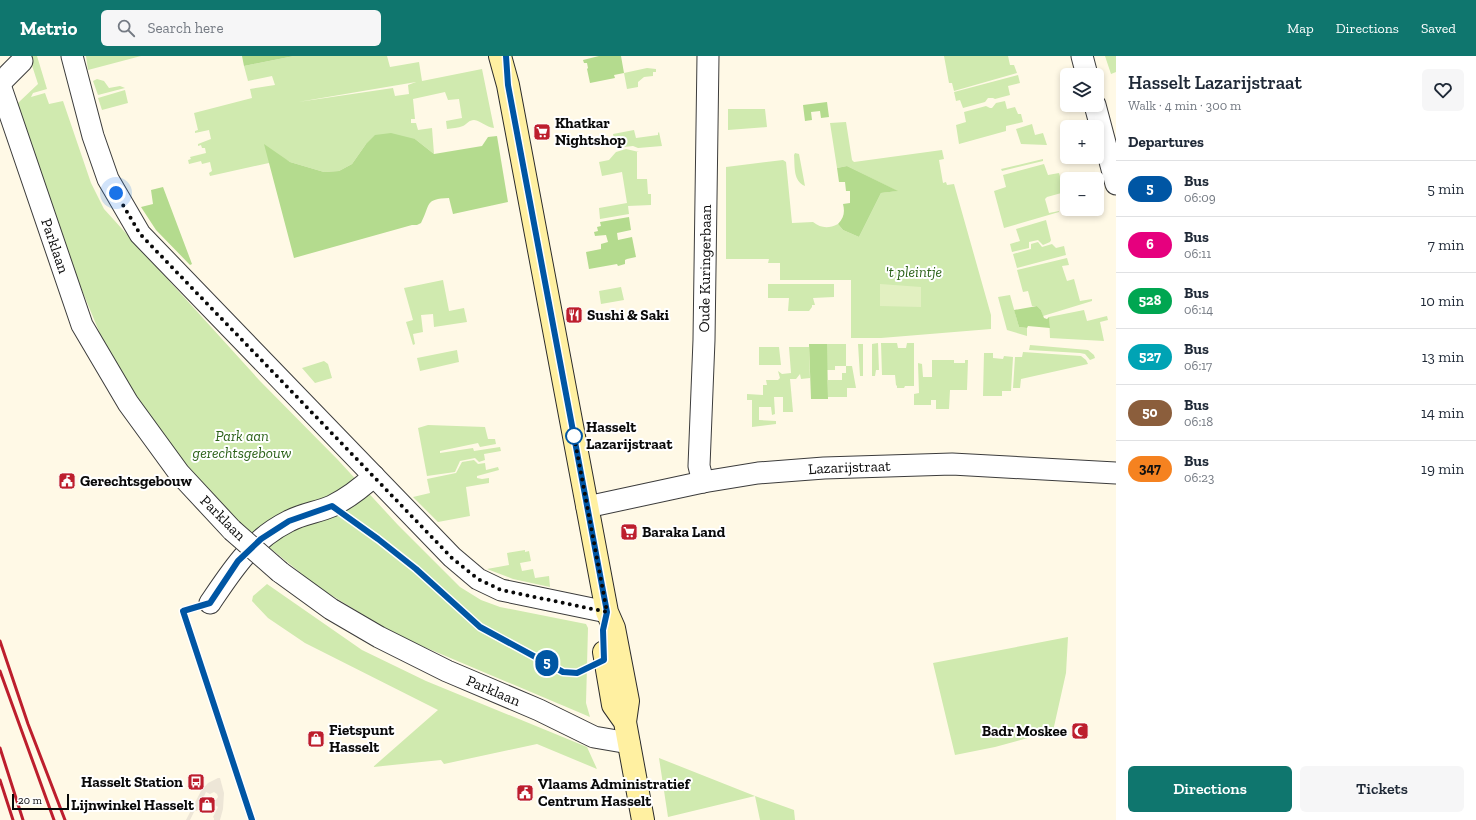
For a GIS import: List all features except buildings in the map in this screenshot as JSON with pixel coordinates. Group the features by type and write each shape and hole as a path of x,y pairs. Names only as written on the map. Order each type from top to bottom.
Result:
{"main road":[{"path":"500,56 508,85 607,612 614,628 628,701 627,732 643,820"},
{"path":"506,56 508,85"}],"street":[{"path":"72,56 93,136 108,179 140,234 452,558 478,579 501,590 607,612"},
{"name":"Oude Kuringerbaan","path":"703,482 699,466 704,340 708,56"},
{"path":"1082,56 1085,68"},
{"name":"Parklaan","path":"22,61 0,84 82,325 128,403 179,473 232,530 280,572 331,609 379,637 447,671 539,710 594,736 627,732"},
{"path":"1097,112 1116,184"},
{"name":"Lazarijstraat","path":"587,507 703,482 758,473 824,468 952,464 1116,474"},
{"path":"210,603 238,561 261,539 289,521 332,506 356,492 374,476"}],"green space":[{"name":"Park aan gerechtsgebouw","path":"29,56 37,56 47,89 33,93 31,97 45,93 49,104 63,101 91,183 104,209 260,381 338,460 398,525 460,587 481,600 500,607 586,624 588,628 586,703 590,717 396,635 318,587 238,522 201,485 150,421 108,353 52,218 15,105 38,84"},
{"path":"86,56 141,56 88,70"},
{"path":"242,56 294,56 244,66"},
{"path":"294,56 387,56 390,67 419,62 422,81 482,69 494,128 474,120 461,127 447,129 446,121 462,118 459,99 448,100 445,92 413,99 415,119 411,119 411,123 416,123 418,130 432,128 434,154 415,139 366,144 352,164 339,171 324,172 290,162 279,156 269,163 210,176 209,173 212,171 210,162 202,164 201,161 189,164 188,160 191,159 190,157 206,153 205,148 202,148 201,145 198,146 198,144 211,139 209,130 195,133 195,131 198,130 194,113 252,98 250,89 275,85 272,76 248,81 244,66","holes":["416,82 408,85 409,94 395,96 393,88 298,102"]},
{"path":"599,56 621,56 624,73 614,75 615,78 590,83 587,63 584,63 583,60"},
{"path":"944,56 1008,56 1010,65 1014,65 1017,73 954,91 952,83 949,83"},
{"path":"1105,56 1116,56 1116,72 1111,74"},
{"path":"647,68 656,69 656,72 653,72 653,76 644,77 638,82 638,87 627,89 624,73"},
{"path":"1018,75 1020,83 1008,86 1010,95 995,99 988,98 985,102 963,108 960,100 956,101 954,92"},
{"path":"97,79 104,81 109,88 120,86 125,88 98,95 93,81"},
{"path":"125,90 128,103 102,110 98,98"},
{"path":"1005,101 1007,109 1015,107 1018,114 1021,114 1023,122 1006,126 1006,131 959,144 956,125 966,122 964,112 986,106 992,108 996,103"},
{"path":"827,102 829,117 821,118 820,111 811,112 812,120 805,121 803,105"},
{"path":"728,109 765,109 767,127 728,130"},
{"name":"'t pleintje","path":"846,122 852,160 854,162 942,150 944,159 939,160 943,183 946,182 947,185 954,184 991,315 991,329 881,338 851,338 851,280 780,280 780,263 768,263 769,259 726,259 726,167 783,160 786,162 792,223 813,222 819,226 825,227 831,227 838,224 843,230 859,237 881,193 897,191 847,166 837,168 830,123"},
{"path":"1032,124 1035,135 1043,133 1047,145 1021,144 1016,129"},
{"path":"634,130 636,138 658,135 659,132 662,146 638,148 633,146 624,147 623,143 615,144 613,134"},
{"path":"391,133 415,139 434,154 482,146 488,137 497,136 508,202 453,214 449,198 435,200 429,204 421,223 417,225 412,225 294,258 264,144 290,162 324,172 339,171 352,164 366,144 375,135"},
{"path":"626,149 639,152 637,152 637,179 647,179 648,194 651,194 651,205 628,206 629,214 600,219 599,208 627,203 622,172 602,176 599,162 609,160 616,152"},
{"path":"795,153 799,154 805,186 798,181 795,173"},
{"path":"1043,159 1043,161 1002,171 1001,169"},
{"path":"1044,164 1048,175 1059,173 1060,193 1045,199 1049,213 1059,212 1004,228 994,191 1006,187 1003,175"},
{"path":"847,166 898,191 881,193 859,237 843,230 838,224 844,215 843,204 850,203 850,191 846,191 845,182 839,182 837,168"},
{"path":"163,187 192,264 190,265 156,230 141,207 153,204 151,190"},
{"path":"629,217 631,230 617,233 618,240 632,237 636,257 625,260 625,264 618,266 617,264 589,269 586,252 601,249 601,244 608,242 606,235 595,236 594,232 598,231 597,227 601,226 600,222"},
{"path":"1046,220 1051,240 1050,242 1043,245 1038,240 1029,242 1029,248 1012,252 1010,244 1020,241 1016,229"},
{"path":"1038,242 1042,247 1052,244 1056,248 1064,246 1066,255 1017,268 1013,254 1031,249 1031,244"},
{"path":"1067,258 1069,265 1062,266 1067,281 1074,279 1080,301 1092,299 1092,301 1043,316 1041,310 1037,306 1032,306 1028,291 1023,292 1017,270"},
{"path":"443,280 449,311 464,308 467,322 434,327 433,314 421,315 423,332 413,334 415,344 413,345 406,322 413,320 404,288"},
{"path":"768,284 834,284 834,297 813,298 815,305 812,305 809,311 788,311 789,298 768,298"},
{"path":"880,284 921,287 921,307 880,306"},
{"path":"621,287 624,300 601,304 599,291"},
{"path":"1010,295 1019,327 1027,328 1027,336 1007,330 998,297"},
{"path":"1037,306 1041,310 1044,318 1047,319 1049,317 1050,328 1028,326 1027,328 1019,327 1014,310"},
{"path":"1084,310 1087,321 1107,316 1108,320 1100,322 1104,341 1050,338 1049,317"},
{"path":"878,343 879,370 876,370 875,376 872,376 872,344"},
{"path":"881,343 897,343 898,348 906,348 907,343 914,343 914,386 897,388 895,375 882,375"},
{"path":"809,344 827,344 828,399 811,399"},
{"path":"827,344 846,344 846,366 835,366 835,370 827,370"},
{"path":"858,344 863,344 863,376 860,376"},
{"path":"1030,345 1088,350 1094,355 1095,358 1090,360 1085,354 1080,353 1029,350"},
{"path":"759,347 779,347 781,365 759,365"},
{"path":"789,347 809,347 810,378 801,379 800,374 796,379 790,379 793,412 783,412 783,397 774,397 775,414 772,415 771,407 759,407 759,420 776,421 776,424 752,427 752,400 747,400 747,394 763,395 763,385 767,385 766,380 778,380 780,378 778,371 782,374 791,373"},
{"path":"457,350 459,362 420,371 417,358"},
{"path":"1023,352 1081,356 1088,364 1021,379 1020,388 1013,388 1015,357 1022,357"},
{"path":"984,353 993,353 993,358 1003,359 1004,356 1013,357 1011,391 1002,391 1002,396 983,396"},
{"path":"932,360 954,360 954,363 965,363 965,360 968,360 967,390 950,390 949,409 936,409 936,400 931,400 931,405 914,405 914,394 919,393 918,363 922,364 923,377 932,377"},
{"path":"324,361 328,364 332,378 315,383 302,368"},
{"path":"846,366 852,366 856,388 847,388 847,397 828,397 828,380 842,380 842,373 846,373"},
{"path":"428,425 485,427 488,439 495,439 496,444 480,447 478,443 440,451 440,453 473,448 474,451 500,447 501,451 484,454 485,460 479,462 475,458 460,461 455,472 427,476 418,428"},
{"path":"474,460 478,464 485,463 486,470 498,467 499,470 477,476 477,478 482,479 489,478 489,483 466,487 470,516 438,522 413,497 430,493 427,479 456,473 462,462"},
{"path":"525,550 525,552 529,551 531,561 520,563 522,571 533,569 535,578 549,576 550,587 513,579 487,569 509,565 507,553"},
{"path":"267,584 362,650 426,681 587,747 597,769 537,744 444,764 441,760 373,767 438,710 305,643 268,618 252,601 253,596"},
{"path":"1068,637 1066,673 1053,731 995,747 955,755 933,663"},
{"path":"659,758 755,796 668,817"},
{"path":"755,796 794,810 795,820 760,820"}],"shaded area":[{"path":"220,778 224,793 223,809 220,820 214,820 213,817 218,807 211,803 218,797 217,794 214,792 210,794 206,792 197,811 195,810 190,820 186,820 201,791 208,783"}],"railway":[{"path":"0,641 28,724 65,820"},
{"path":"0,671 54,820"},
{"path":"0,748 23,820"},
{"path":"0,780 13,820"}],"bus line":[{"name":"5","path":"252,820 183,611 210,603 238,561 261,539 289,521 332,506 416,569 480,627 563,672 577,673 604,660 603,630 607,612 508,85 506,56"}],"place":[{"name":"Khatkar Nightshop","path":"542,132"},
{"name":"Sushi & Saki","path":"574,315"},
{"name":"Hasselt Lazarijstraat","path":"574,436"},
{"name":"Gerechtsgebouw","path":"67,481"},
{"name":"Baraka Land","path":"629,532"},
{"name":"Badr Moskee","path":"1080,731"},
{"name":"Fietspunt Hasselt","path":"316,739"},
{"name":"Hasselt Station","path":"196,782"},
{"name":"Vlaams Administratief Centrum Hasselt","path":"525,793"},
{"name":"Lijnwinkel Hasselt","path":"207,805"}],"route":[{"path":"116,193 140,234 452,558 478,579 501,590 607,612 574,436"}]}
